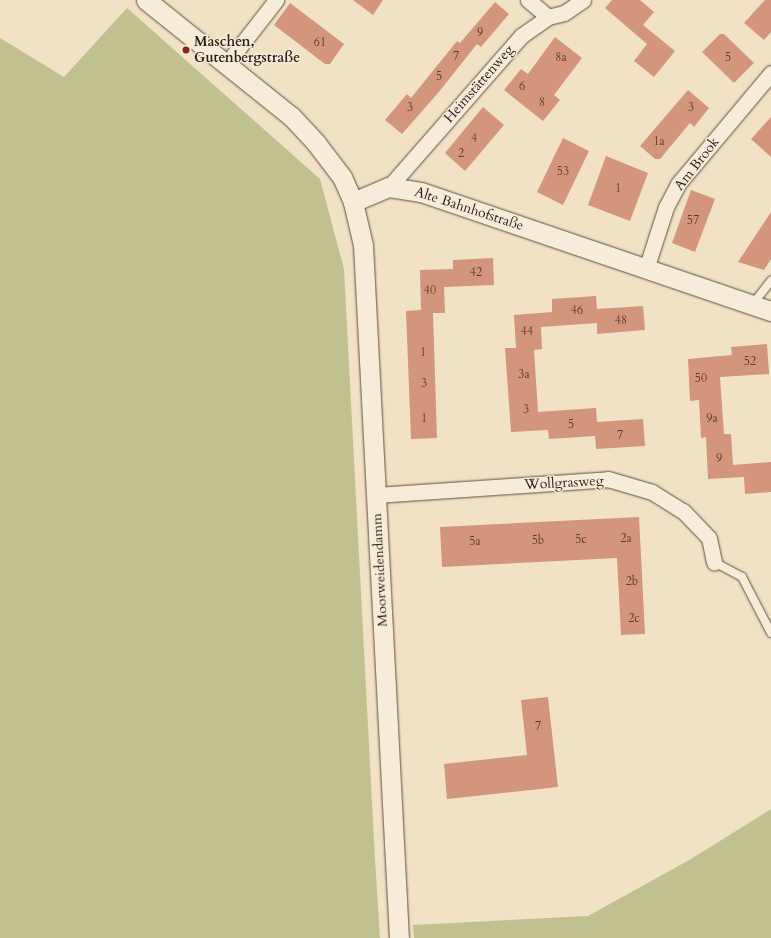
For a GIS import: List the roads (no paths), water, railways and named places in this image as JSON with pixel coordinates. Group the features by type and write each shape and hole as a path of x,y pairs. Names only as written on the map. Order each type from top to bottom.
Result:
{"street":[{"path":"146,0 291,116 316,142 342,177 353,202 389,187"},
{"path":"226,63 276,0"},
{"path":"528,0 548,17"},
{"name":"Heimstättenweg","path":"389,187 521,36 548,17 564,13 583,0"},
{"name":"Am Brook","path":"646,269 666,206 678,184 771,73"},
{"name":"Alte Bahnhofstraße","path":"389,187 421,192 771,311"},
{"name":"Moorweidendamm","path":"353,202 362,245 400,938"},
{"name":"Wollgrasweg","path":"376,495 608,479 652,492 683,511 709,538 714,562"}],"lane":[{"path":"752,304 771,281"},
{"path":"714,562 742,577 771,633"}],"place":[{"name":"Maschen, Gutenbergstraße","path":"186,50"}]}
